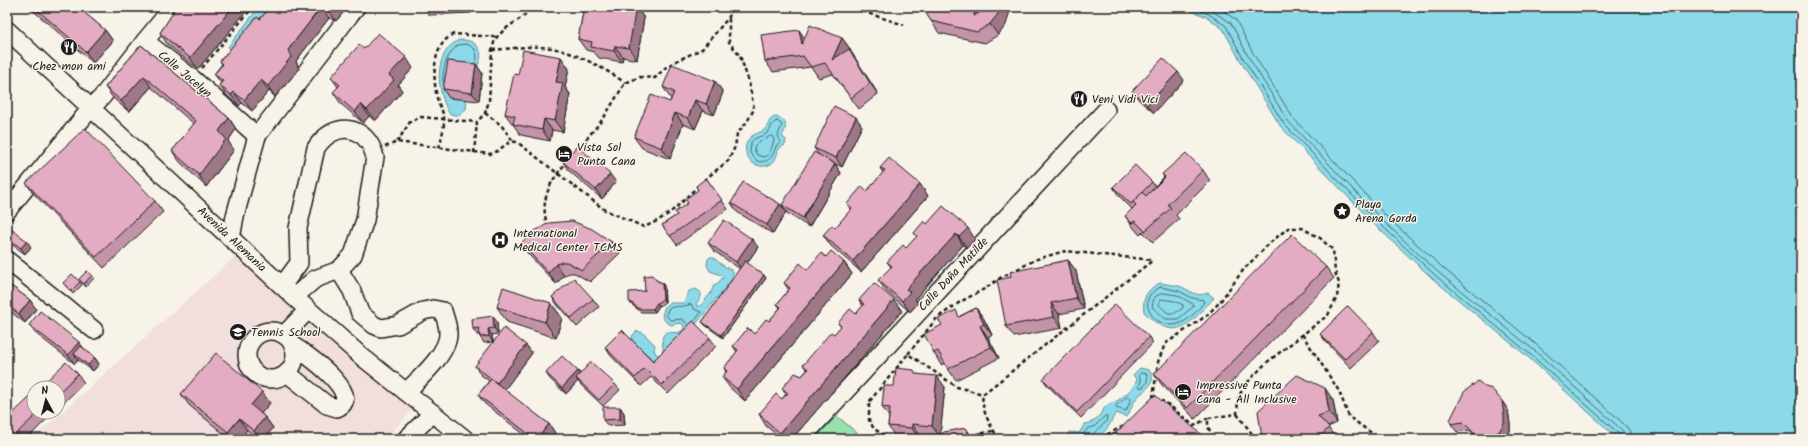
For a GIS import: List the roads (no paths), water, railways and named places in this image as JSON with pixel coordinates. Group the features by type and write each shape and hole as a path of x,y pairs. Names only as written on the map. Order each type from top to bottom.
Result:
{"street":[{"path":"7,211 91,108 102,97 173,7"},
{"path":"231,239 235,216 257,136 356,7"},
{"name":"Avenida Alemania","path":"7,30 308,310 361,356 465,439"},
{"name":"Calle Jocelyn","path":"145,41 192,79 257,136"},
{"name":"Calle Doña Matilde","path":"801,439 1106,110"},
{"path":"282,286 299,263 298,228 316,148 321,139 334,131 349,129 359,132 367,139 374,152 374,168 365,220 353,255 340,270 315,278 294,297"},
{"path":"7,260 94,330"},
{"path":"340,270 352,291 360,313 374,325 381,328 398,325 423,311 433,309 443,311 449,333 445,347 435,361 406,392"},
{"path":"287,373 327,405 336,408 343,404 344,398 340,386 315,361 289,340 271,331 258,335 249,345 247,358 252,371 264,378 277,379 287,373 293,366 295,359 289,340 308,310"},
{"path":"406,439 433,413"}],"water":[{"path":"259,7 272,7 233,51 228,47"},
{"path":"1182,7 1801,7 1801,439 1618,439 1529,358 1433,279 1376,226 1281,127 1223,29 1207,17"},
{"path":"459,40 474,43 480,50 481,56 480,62 466,90 466,109 461,114 457,115 449,113 445,104 439,74 444,54 450,46"},
{"path":"776,117 783,120 785,124 785,130 782,136 786,140 785,145 781,147 775,160 771,164 759,166 754,164 747,155 746,144 751,137 763,131 767,127 770,120"},
{"path":"710,257 713,257 732,270 733,278 679,345 653,360 632,340 632,336 637,331 643,333 655,345 654,350 656,354 659,355 663,352 663,336 667,332 681,332 684,328 683,324 679,323 671,325 665,321 662,316 665,306 671,303 684,303 689,291 695,289 701,293 701,297 696,304 697,306 700,306 711,293 714,285 724,276 710,271 707,265"},
{"path":"1160,283 1179,286 1200,295 1208,293 1214,298 1189,323 1173,329 1164,327 1155,322 1144,312 1146,294 1155,285"},
{"path":"1140,368 1149,370 1152,375 1151,384 1134,402 1127,417 1116,413 1106,430 1096,437 1085,439 1067,439 1069,432 1079,433 1085,424 1092,422 1100,415 1107,405 1115,402 1128,392 1137,380 1133,375"}],"place":[{"name":"Chez mon ami","path":"69,47"},
{"name":"Veni Vidi Vici","path":"1079,99"},
{"name":"Vista Sol Punta Cana","path":"564,154"},
{"name":"Playa Arena Gorda","path":"1342,211"},
{"name":"International Medical Center TCMS","path":"500,240"},
{"name":"Tennis School","path":"238,332"},
{"name":"Impressive Punta Cana - All Inclusive","path":"1183,392"}]}
